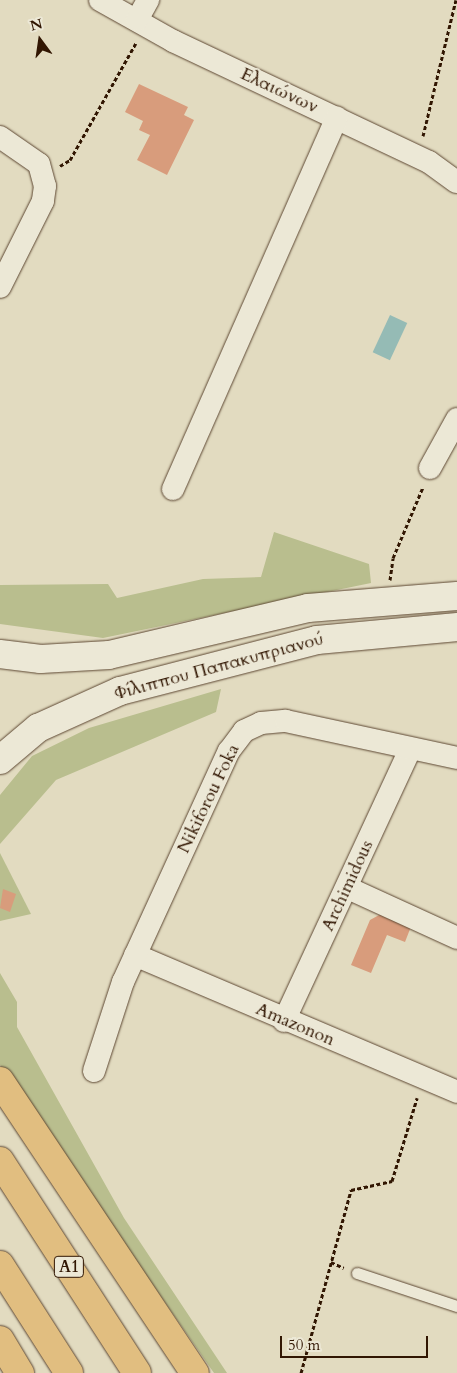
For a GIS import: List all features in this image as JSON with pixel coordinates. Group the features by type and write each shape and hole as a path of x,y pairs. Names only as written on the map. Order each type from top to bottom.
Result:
{"highway":[{"path":"0,1080 196,1373"},
{"name":"A1","path":"0,1161 137,1373"},
{"path":"0,1265 69,1373"},
{"path":"0,1340 20,1373"}],"main road":[{"name":"Φίλιππου Παπακυπριανού","path":"0,654 41,659 109,655 308,608 387,600 457,596"},
{"name":"Φίλιππου Παπακυπριανού","path":"0,760 38,728 120,691 317,640 457,627"}],"street":[{"name":"Ελαιώνων","path":"100,0 141,22 418,156 457,182"},
{"path":"141,22 148,0"},
{"path":"173,489 337,118"},
{"path":"0,137 31,157 44,175 43,201 0,287"},
{"path":"430,468 457,418"},
{"name":"Nikiforou Foka","path":"94,1071 110,1013 135,955 229,751 244,731 261,723 286,721 410,750 457,758"},
{"name":"Archimidous","path":"284,1021 348,888 410,750"},
{"path":"348,888 457,938"},
{"name":"Amazonon","path":"135,955 284,1021 457,1092"}],"lane":[{"path":"357,1272 457,1306"}],"path":[{"path":"418,156 456,0"},
{"path":"44,175 70,160 141,22"},
{"path":"387,600 393,558 430,468"},
{"path":"300,1373 351,1190 392,1181 423,1078"}],"green space":[{"path":"274,532 369,564 371,583 103,638 0,624 0,585 108,584 117,598 203,579 261,577"},
{"path":"221,689 216,712 56,780 0,844 0,795 32,756 89,728"},
{"path":"0,853 31,914 0,921"},
{"path":"0,973 17,1002 17,1027 124,1218 227,1373 214,1373 0,1065"}],"water":[{"path":"390,315 407,323 390,360 373,352"}],"building":[{"path":"139,84 188,107 184,115 194,120 167,175 137,160 150,135 139,130 143,121 125,112"},
{"path":"3,889 16,894 10,912 0,908"},
{"path":"381,914 412,924 405,942 387,935 371,973 351,965 370,920"}]}
